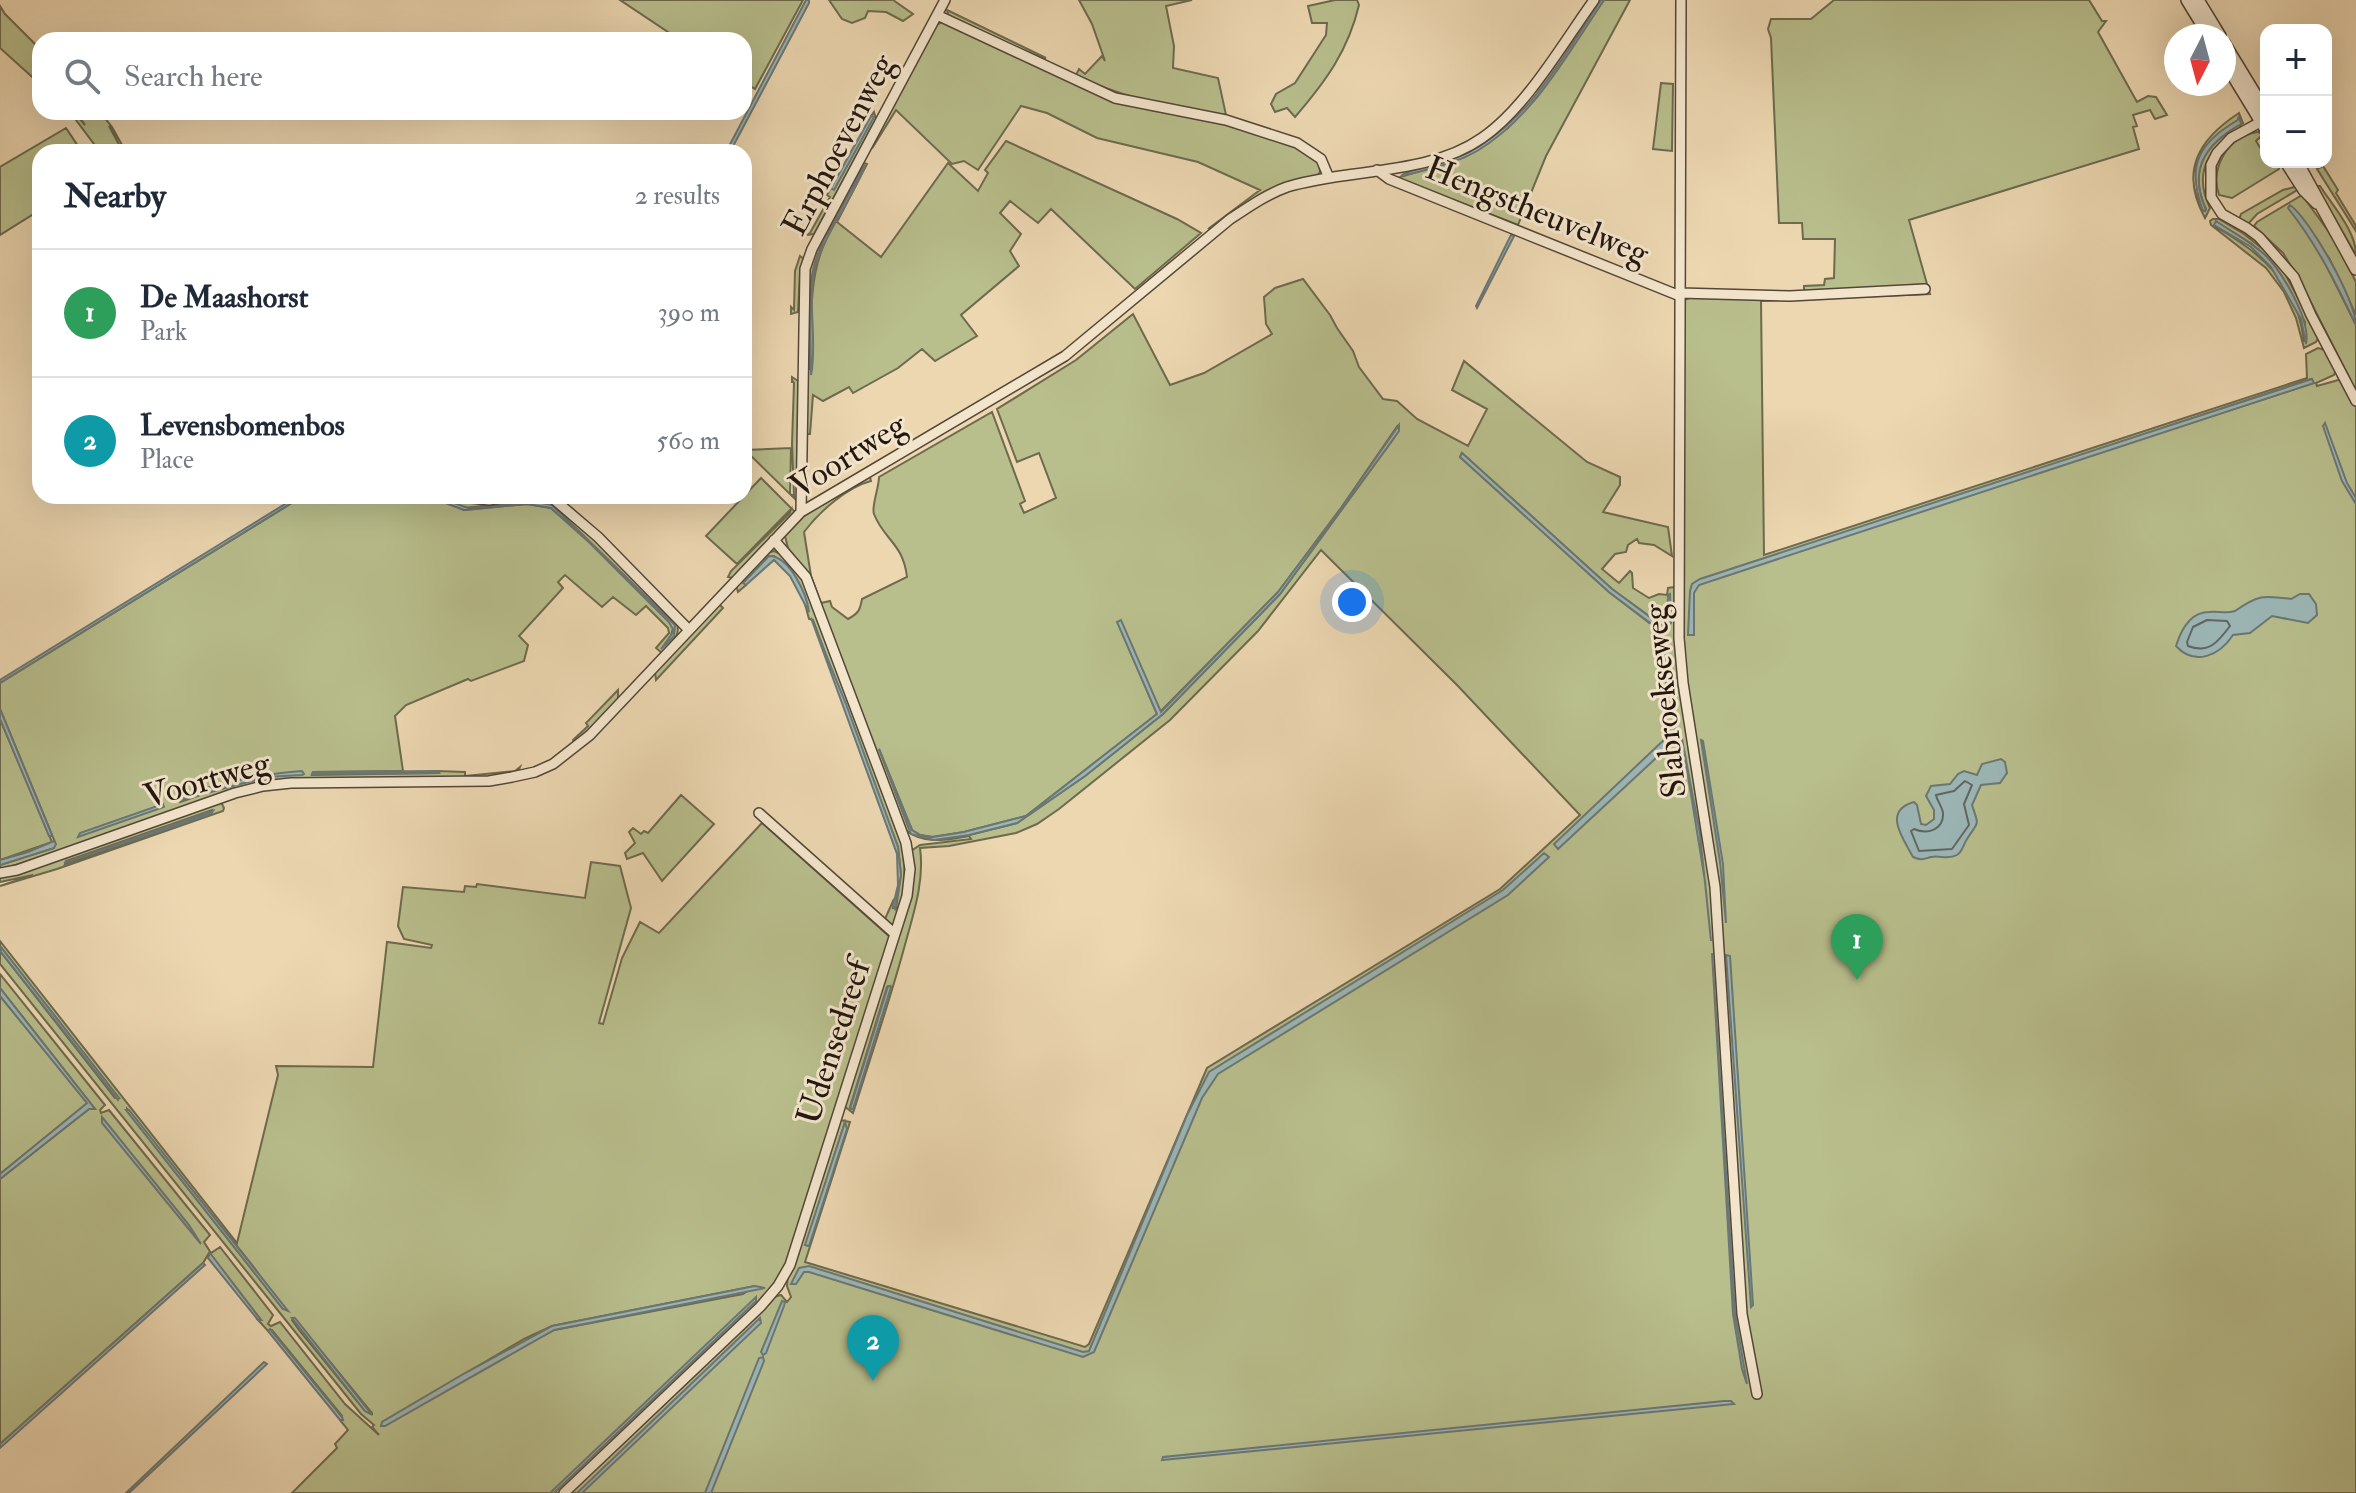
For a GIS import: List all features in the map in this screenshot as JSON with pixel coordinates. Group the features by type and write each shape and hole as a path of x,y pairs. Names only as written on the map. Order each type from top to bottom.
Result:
{"street":[{"name":"Erphoevenweg","path":"801,512 805,269 812,249 945,0"},
{"name":"Voortweg","path":"0,873 17,870 263,786 489,781 535,772 572,751 590,735 801,512 1065,356 1250,206 1284,188 1416,165 1482,138 1522,100 1594,0"},
{"name":"Slabroekseweg","path":"1681,0 1679,638 1683,683 1715,887 1742,1314 1757,1394"},
{"path":"2187,0 2202,24"},
{"path":"2198,0 2213,24"},
{"path":"937,15 1115,98 1226,120 1297,143 1321,159 1329,178"},
{"path":"2236,66 2260,111"},
{"path":"2236,79 2260,114"},
{"path":"2260,124 2231,138 2217,153 2211,165 2211,197 2222,214 2259,237 2294,277 2356,401"},
{"path":"2295,168 2323,209 2356,269"},
{"name":"Hengstheuvelweg","path":"1377,170 1389,179 1680,294 1790,296 1925,289"},
{"path":"559,504 598,537 689,630"},
{"name":"Udensedreef","path":"564,1493 760,1307 778,1286 797,1247 907,896 910,869 906,843 806,577 774,540"},
{"path":"759,813 895,934"}],"green space":[{"path":"620,0 803,0 755,89 752,87 752,32 668,32"},
{"path":"829,0 893,0 913,14 903,21 886,12 868,11 865,18 852,23 842,19"},
{"path":"1079,0 1192,0 1166,6 1174,46 1173,68 1218,78 1226,115 1112,91 1076,75 1079,69 1085,74 1102,56 1105,61 1092,24"},
{"path":"1335,0 1357,0 1359,5 1342,51 1317,91 1295,117 1287,108 1275,112 1271,104 1276,94 1295,83 1326,35 1327,23 1312,23 1308,6"},
{"path":"1604,0 1630,0 1546,156 1518,225 1397,178 1465,157 1508,128 1537,97"},
{"path":"1834,0 2089,0 2102,21 2106,21 2098,32 2137,102 2148,96 2156,97 2167,115 2155,119 2150,110 2133,115 2139,149 1909,220 1927,284 1804,294 1804,286 1824,285 1825,279 1834,278 1835,239 1803,239 1802,223 1779,223 1771,38 1768,29 1771,19 1811,19"},
{"path":"0,6 32,41 32,77 0,48"},
{"path":"947,10 1046,58 949,17"},
{"path":"942,22 1115,101 1224,122 1298,146 1319,163 1320,172 1316,177 1250,203 1208,229 1260,190 1198,162 1097,138 1047,113 1021,106 978,170 964,161 952,164 896,110 873,147 936,25"},
{"path":"1661,83 1673,84 1672,151 1653,149"},
{"path":"874,112 876,119 814,234 807,235 830,197 827,195 831,188 834,189"},
{"path":"2239,113 2243,123 2241,128 2221,143 2207,161 2203,183 2210,208 2205,218 2194,184 2205,211 2199,170 2209,150 2240,124 2239,116 2205,148 2194,171 2197,158 2213,134"},
{"path":"76,120 85,125 82,120 106,120 122,144 109,126 119,144 94,144"},
{"path":"66,128 77,144 39,144"},
{"path":"2260,133 2256,141 2260,147 2260,168 2279,169 2232,198 2219,195 2219,164 2230,146 2247,135"},
{"path":"1006,141 1177,219 1201,233 1135,289 1051,209 1038,223 1010,201 1000,213 1021,234 1010,251 1019,266 961,315 977,336 935,361 922,349 898,368 853,393 849,387 823,401 813,395 810,434 806,434 808,272 811,258 862,162 867,164 841,203 815,263 810,299 810,369 815,273 825,242 851,194 837,222 881,257 948,163 978,191 988,173 985,170"},
{"path":"32,148 32,215 0,235 0,167"},
{"path":"2324,168 2356,231 2317,169"},
{"path":"2316,186 2320,186 2348,228 2356,255"},
{"path":"2294,187 2299,189 2257,214 2248,224 2239,220 2241,214"},
{"path":"2302,195 2334,239 2356,282 2356,315 2329,258 2314,241 2356,325 2356,1493 292,1493 337,1448 335,1444 348,1430 340,1420 342,1416 272,1330 268,1331 258,1320 261,1320 209,1253 203,1263 0,1444 0,1179 89,1109 95,1109 0,988 0,974 105,1105 101,1113 109,1110 210,1235 204,1242 211,1253 220,1247 273,1315 268,1324 271,1326 280,1322 345,1404 379,1435 0,964 0,951 115,1098 119,1098 0,946 0,941 237,1243 278,1075 276,1066 373,1067 387,942 431,948 432,945 404,939 398,926 403,887 464,892 465,886 476,887 477,884 585,898 591,862 620,866 631,908 599,1023 603,1024 622,958 640,922 659,933 762,823 891,938 791,1254 774,1297 781,1295 787,1302 791,1297 787,1286 788,1274 840,1120 850,1122 835,1170 845,1122 806,1245 809,1246 829,1188 805,1262 1085,1347 1089,1344 1207,1068 1500,889 1580,815 1457,685 1321,550 1258,631 1170,720 1059,809 1016,833 949,846 920,848 919,887 897,972 853,1113 844,1106 913,887 911,851 920,845 971,839 969,836 934,840 1017,823 1085,776 1163,714 1280,594 1394,438 1398,425 1278,592 1160,712 1118,622 1157,714 1026,816 964,832 932,837 920,835 912,830 879,749 911,834 905,830 808,574 788,548 785,536 805,515 870,477 871,481 834,501 804,532 811,576 821,603 830,601 832,607 848,619 852,617 861,606 862,599 907,577 902,556 874,514 879,477 992,412 1025,501 1020,504 1024,513 1056,498 1039,453 1017,462 997,409 1076,360 1133,314 1170,385 1204,373 1272,334 1266,324 1264,297 1275,288 1303,279 1330,315 1353,351 1359,367 1383,399 1397,401 1417,419 1468,446 1487,409 1452,390 1464,361 1587,462 1620,477 1620,485 1603,512 1668,527 1672,556 1654,545 1639,543 1637,539 1628,545 1626,552 1615,554 1602,569 1619,583 1630,571 1633,588 1649,598 1667,595 1668,588 1682,586 1684,300 1693,297 1838,296 1929,291 1930,294 1761,301 1764,555 2307,378 2306,354 2318,348 2325,350 2336,370 2334,375 2316,383 2317,386 2349,377 2283,253 2254,226","holes":["2311,379 2314,383 1752,564","1462,453 1612,589 1663,626 1667,621 1669,598 1668,627 1660,631 1609,592 1460,457","890,986 853,1108 850,1107 887,987","127,1111 253,1266 283,1309","755,1286 743,1294 554,1330 410,1406 524,1339 552,1326","294,1318 372,1413 372,1414 365,1411 299,1330 292,1320"]},
{"path":"2219,219 2269,254 2283,270 2319,337 2316,342 2304,348 2296,318 2284,292 2266,268 2211,225 2210,221","holes":["2216,222 2252,244 2279,272 2305,322 2304,342 2300,321 2286,287 2262,259 2214,226"]},
{"path":"800,256 804,259 798,312 791,314 791,307 794,310 795,271"},
{"path":"792,377 798,381 797,501 752,457 752,450 791,448 790,494 794,496"},
{"path":"761,478 795,512 733,578 728,577 790,513 791,509 737,564 706,536 736,504 752,504 752,487"},
{"path":"290,504 450,504 464,510 527,504 551,508 669,622 673,628 671,635 674,636 674,625 669,619 552,505 547,504 558,504 675,618 678,629 676,637 662,653 656,648 669,633 668,628 646,606 636,615 613,597 602,607 565,575 558,582 563,588 519,636 528,645 524,661 471,681 468,679 406,705 395,716 403,771 313,772 312,775 438,771 465,772 465,776 515,771 520,767 518,772 492,777 277,780 0,870 0,865 54,848 55,842 0,709 0,683","holes":["269,774 274,776 220,788 180,802 178,800 217,785"]},
{"path":"455,504 503,504 465,508"},
{"path":"774,551 783,555 806,584 900,835 904,889 896,923 892,925 884,921 894,899 893,908 896,908 901,875 898,847 798,585 788,569 774,556 769,557 744,582 746,585 738,592 736,585 767,553"},
{"path":"719,604 723,608 656,680 655,672"},
{"path":"618,690 618,700 575,744 573,740 588,726 586,723"},
{"path":"0,719 52,842 0,860"},
{"path":"681,795 714,824 662,881 643,853 627,859 625,853 635,843 629,832 633,828 641,834 644,831 648,833"},
{"path":"221,802 224,808 223,811 57,869 0,886 33,875 0,882 0,877","holes":["212,810 211,814 65,864 66,861"]},
{"path":"0,996 88,1103 0,1174"}],"water":[{"path":"806,0 809,0 752,111 752,103"},
{"path":"1601,0 1604,0 1563,62 1516,121 1477,151 1459,160 1401,176 1469,152 1510,123 1544,85"},
{"path":"871,116 874,117 834,190 831,188"},
{"path":"2239,116 2241,124 2218,140 2203,160 2199,182 2206,210 2203,211 2196,181 2199,157 2213,138 2238,120"},
{"path":"743,120 747,120 734,144 730,144"},
{"path":"865,165 816,265 812,292 811,375 810,307 814,266 824,239"},
{"path":"2290,205 2309,226 2330,261 2348,298 2356,325 2325,265 2288,208"},
{"path":"2216,221 2259,249 2279,272 2300,309 2306,344 2301,319 2271,267 2251,247 2214,225"},
{"path":"1511,235 1514,236 1477,308 1476,306"},
{"path":"2312,379 2314,383 1699,585 1694,593 1694,635 1688,635 1690,591 1692,584 1700,579"},
{"path":"2325,423 2356,504 2342,481 2323,426"},
{"path":"1399,425 1399,431 1280,594 1163,714 1085,776 1017,823 934,840 911,834 879,749 912,830 920,835 933,837 964,832 1026,816 1157,714 1117,622 1121,620 1161,712 1278,592"},
{"path":"1462,453 1612,589 1662,626 1667,621 1670,594 1671,623 1661,631 1609,592 1460,457"},
{"path":"285,504 290,504 0,683 0,680"},
{"path":"448,504 468,508 527,504 464,510"},
{"path":"527,504 552,505 675,625 674,636 661,649 674,631 669,622 551,508"},
{"path":"769,556 784,562 790,569 805,596 809,612 790,576 774,560 746,585 743,583"},
{"path":"2300,594 2309,594 2316,604 2317,615 2308,623 2272,616 2250,633 2233,635 2221,648 2207,656 2191,656 2176,646 2184,628 2197,615 2235,611 2261,598 2291,599"},
{"path":"811,618 898,847 901,875 895,909 897,854"},
{"path":"1661,637 1664,638 1672,711 1669,709"},
{"path":"0,709 52,836 49,836 0,719"},
{"path":"1674,723 1676,729 1669,746 1558,849 1554,844 1668,736"},
{"path":"1682,739 1700,834 1705,878"},
{"path":"1701,740 1723,864 1726,923 1720,862"},
{"path":"2001,759 2005,762 2007,773 2000,783 1981,785 1972,805 1977,824 1959,853 1950,857 1913,857 1898,826 1897,818 1904,806 1914,802 1921,824 1926,825 1934,819 1934,810 1926,796 1931,786 1950,784 1964,771 1977,775 1982,764"},
{"path":"302,771 302,775 266,777 178,801 218,785 255,777"},
{"path":"313,772 439,773 312,774"},
{"path":"163,804 164,807 78,837 80,833"},
{"path":"213,811 211,814 64,863"},
{"path":"54,841 54,848 0,865 0,860"},
{"path":"1544,853 1549,857 1508,895 1218,1074 1202,1098 1094,1352 1083,1357 809,1272 804,1272 796,1284 791,1284 799,1268 809,1266 1083,1352 1089,1351 1187,1115 1209,1072 1503,890"},
{"path":"0,946 119,1098 118,1100 1,952"},
{"path":"1712,953 1735,1314 1747,1384 1733,1314"},
{"path":"1726,955 1730,956 1751,1307"},
{"path":"888,986 891,987 853,1109 850,1109"},
{"path":"0,988 95,1109 89,1109 0,1179 0,1174 87,1103 0,996"},
{"path":"126,1110 129,1110 288,1311 283,1309"},
{"path":"102,1117 189,1225 201,1244 102,1123"},
{"path":"845,1122 847,1129 809,1246 805,1245"},
{"path":"210,1253 261,1320 208,1258"},
{"path":"203,1263 205,1265 0,1448 0,1444"},
{"path":"755,1286 765,1288 554,1330 381,1426 382,1422 465,1373 552,1326"},
{"path":"756,1297 756,1301 554,1493 550,1493"},
{"path":"782,1301 785,1302 784,1306 763,1355 761,1352"},
{"path":"292,1318 295,1318 372,1415 365,1411"},
{"path":"760,1318 761,1323 582,1493 577,1493"},
{"path":"270,1329 342,1417 343,1420 268,1331"},
{"path":"763,1357 711,1493 705,1493 759,1358"},
{"path":"264,1362 267,1364 126,1493"},
{"path":"1724,1401 1734,1404 1162,1460 1163,1457"}],"place":[{"name":"De Maashorst","path":"1857,980"},
{"name":"Levensbomenbos","path":"873,1381"}]}
